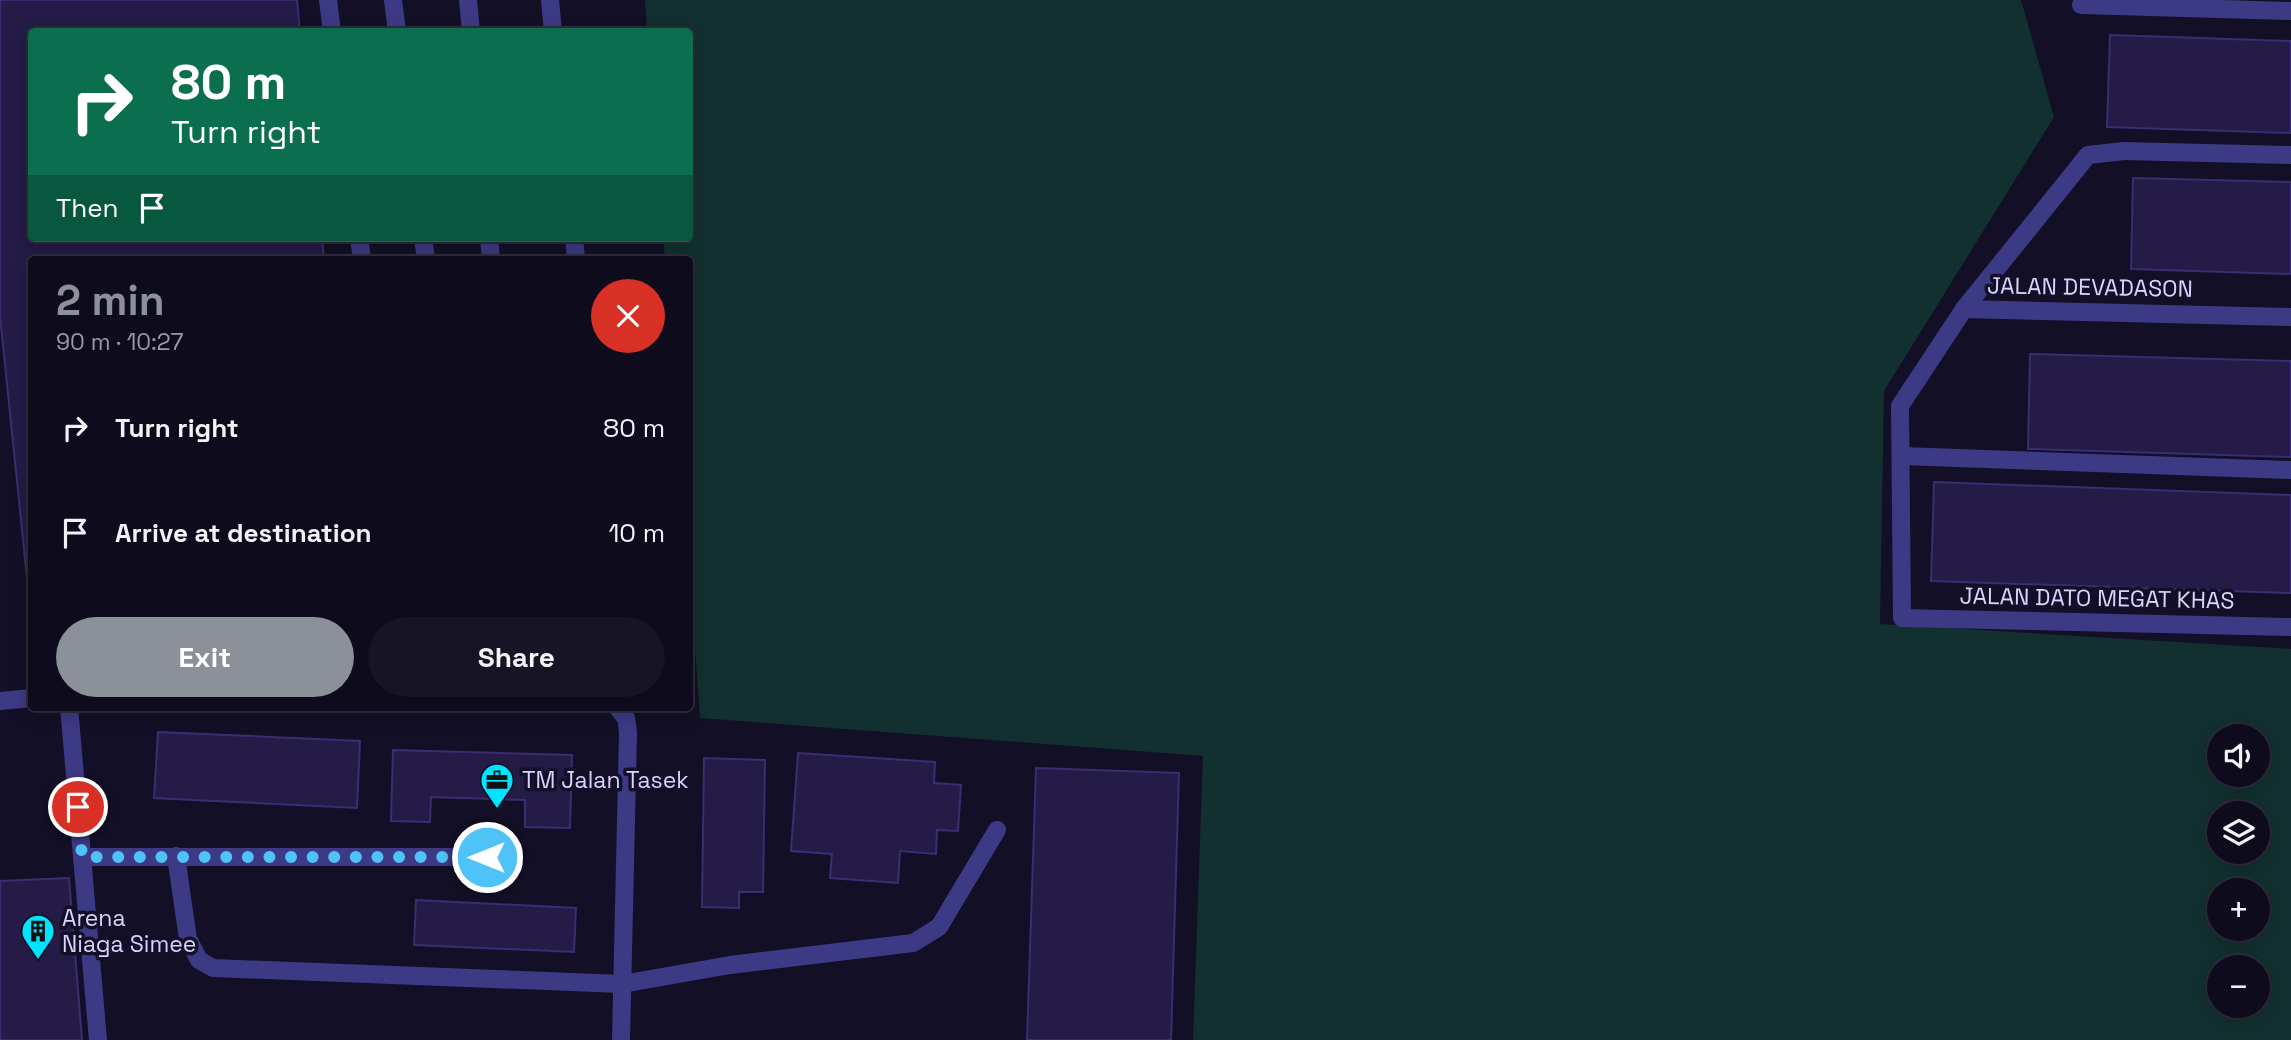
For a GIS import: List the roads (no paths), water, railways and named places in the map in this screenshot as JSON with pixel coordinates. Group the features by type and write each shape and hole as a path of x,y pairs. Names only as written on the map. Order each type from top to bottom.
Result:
{"street":[{"path":"328,0 332,28"},
{"path":"393,0 396,28"},
{"path":"468,0 471,28"},
{"path":"550,0 553,28"},
{"path":"2081,5 2291,11"},
{"path":"1964,309 2088,155 2124,151 2291,155"},
{"name":"JALAN DEVADASON","path":"1902,618 1900,406 1964,309 2291,317"},
{"path":"1902,456 2291,470"},
{"name":"JALAN DATO MEGAT KHAS","path":"1902,618 2291,627"},
{"path":"0,701 28,698"},
{"path":"69,711 98,1040"},
{"path":"620,711 626,718 628,732 621,1040"},
{"path":"176,856 188,939 199,960 213,968 622,984 730,965 913,943 939,927 997,830"},
{"path":"82,857 513,857"}],"place":[{"name":"TM Jalan Tasek","path":"497,810"},
{"name":"Arena Niaga Simee","path":"38,961"}]}
